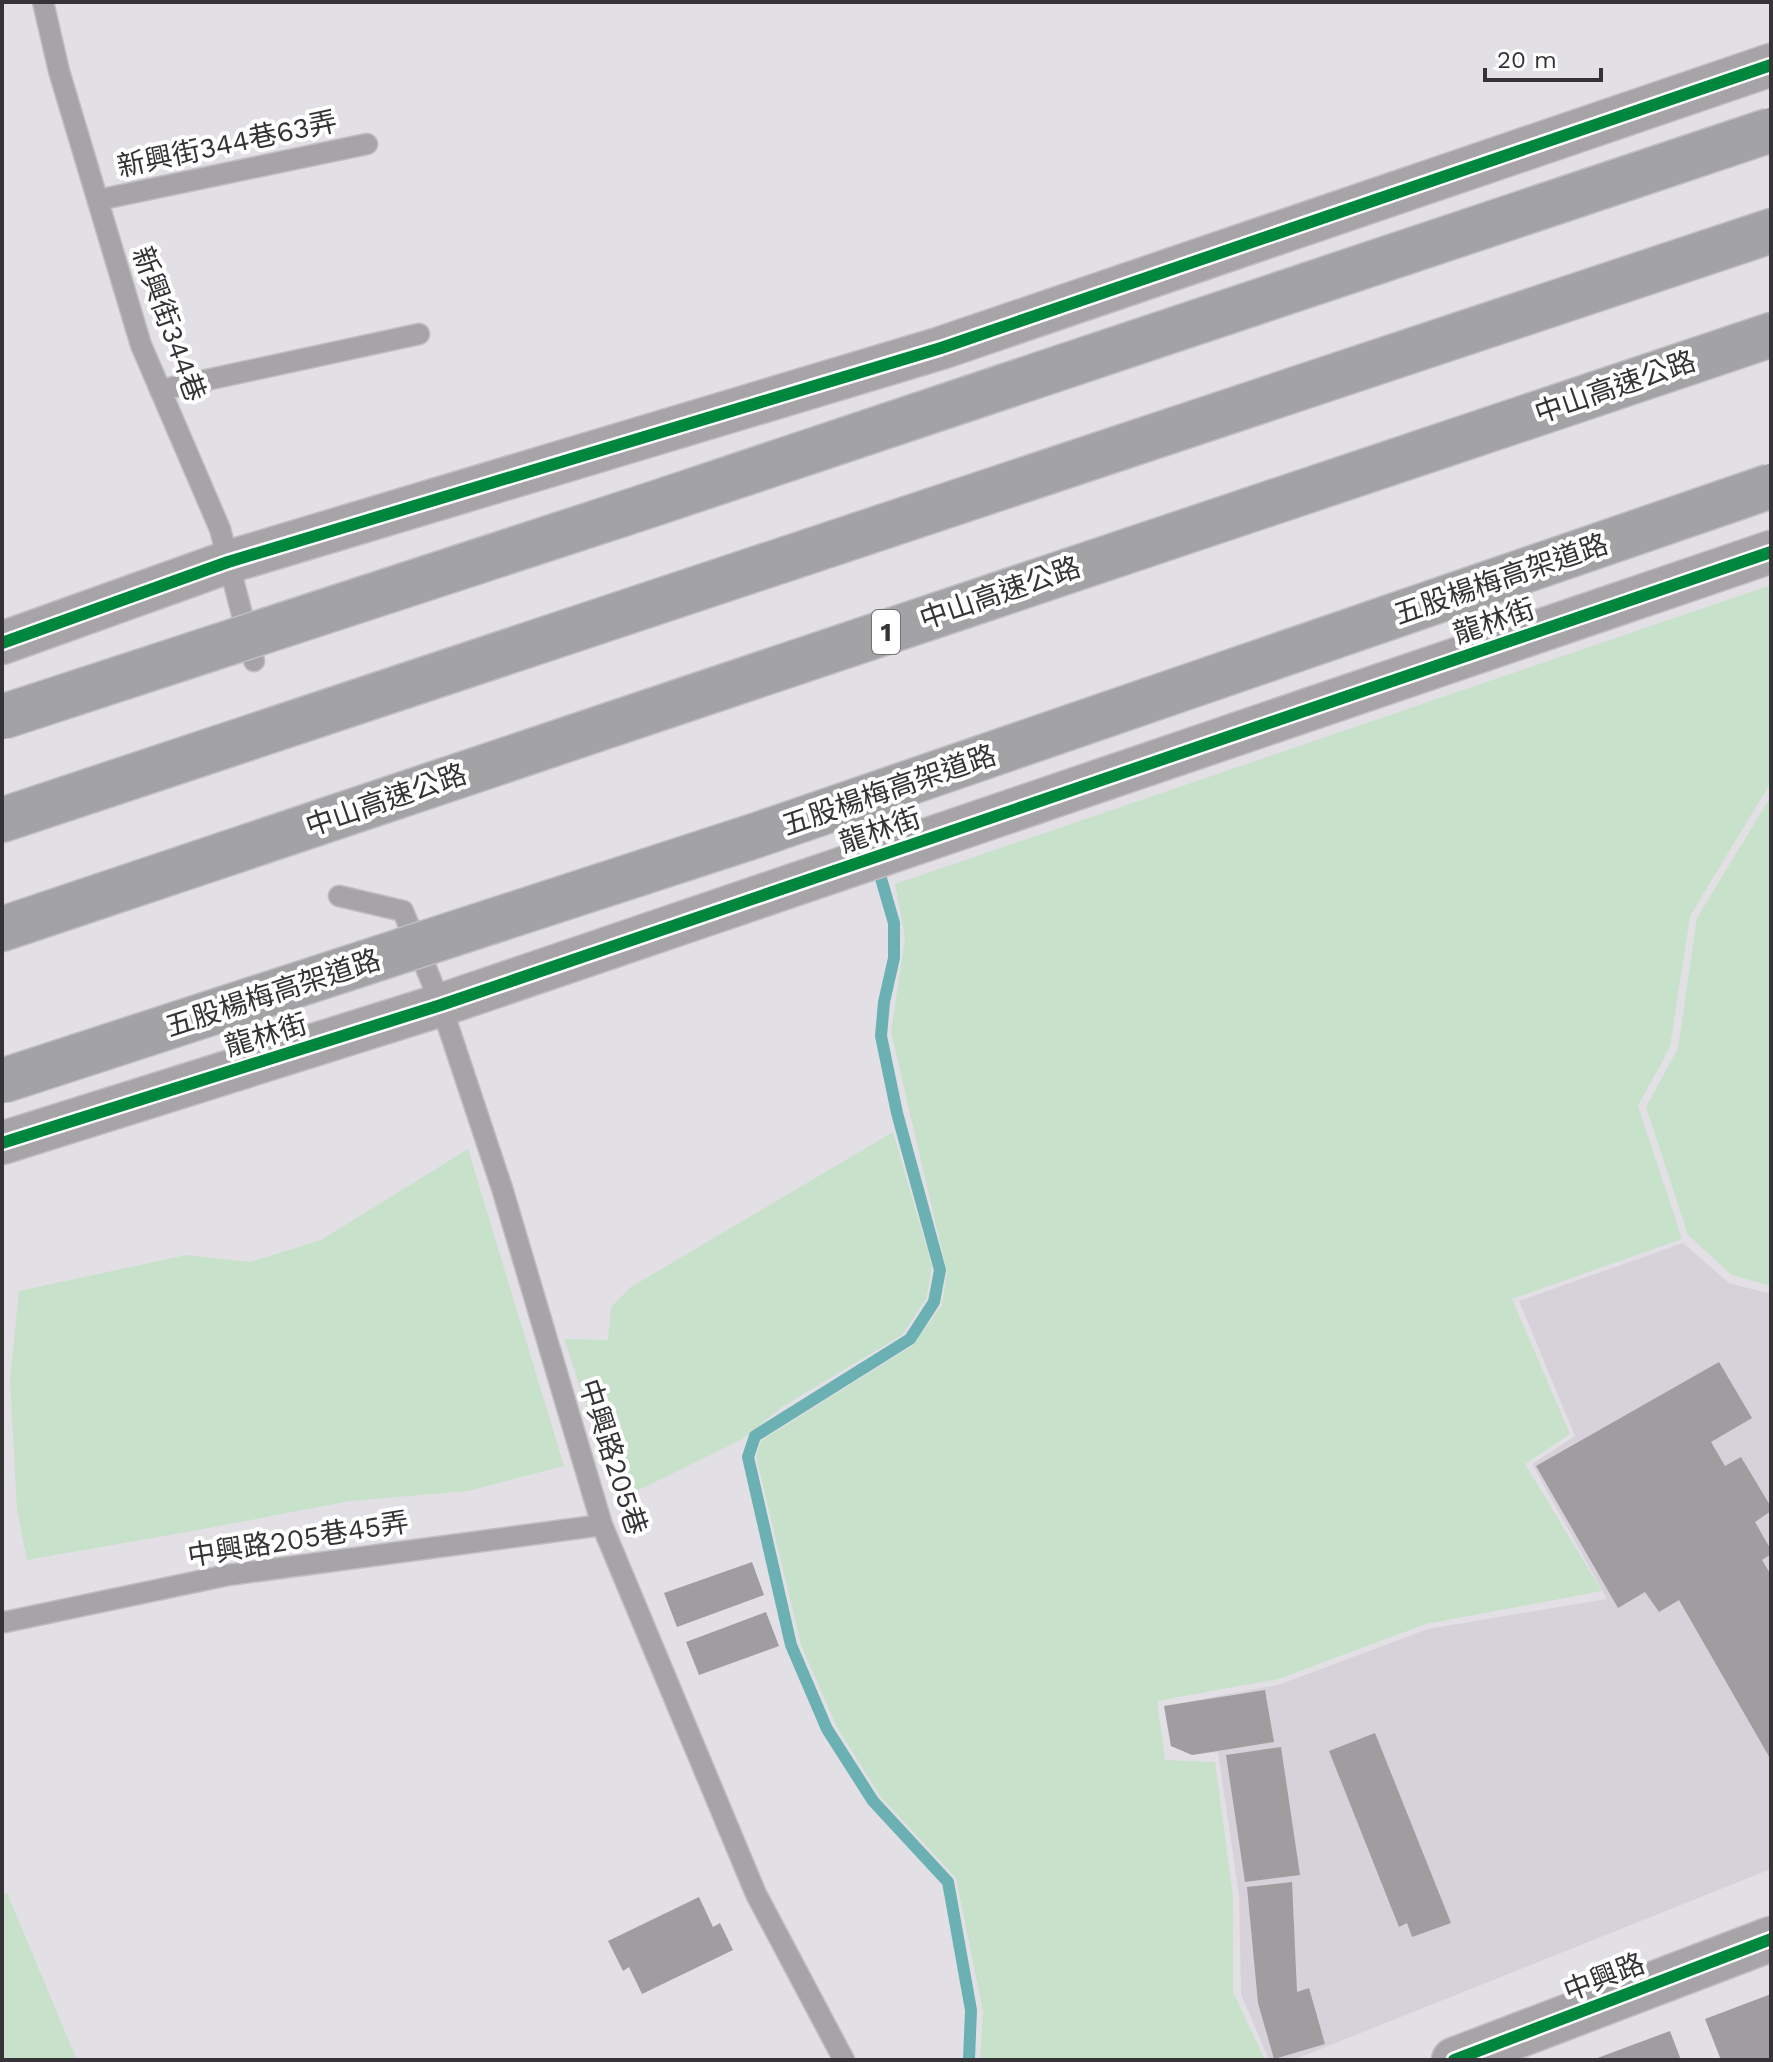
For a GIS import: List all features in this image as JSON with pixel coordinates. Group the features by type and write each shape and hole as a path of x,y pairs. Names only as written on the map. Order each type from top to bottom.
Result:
{"highway":[{"path":"2,717 647,506 1771,130"},
{"path":"2,820 1771,231"},
{"name":"中山高速公路","path":"2,929 1771,335"},
{"name":"五股楊梅高架道路","path":"2,1081 757,835 1771,486"}],"street":[{"path":"2,643 228,562 941,348 1771,65"},
{"name":"龍林街","path":"2,1143 441,1005 1771,552"},
{"name":"中興路","path":"1454,2060 1771,1939"}],"lane":[{"name":"新興街344巷","path":"43,2 59,71 141,345 220,529 254,661"},
{"name":"新興街344巷63弄","path":"98,200 367,144"},
{"path":"160,390 419,334"},
{"name":"中興路205巷","path":"339,896 403,911 441,1005 502,1188 602,1525 756,1894 844,2060"},
{"name":"中興路205巷45弄","path":"5,1622 228,1575 602,1525"}],"shaded area":[{"path":"1683,1243 1729,1283 1771,1294 1771,1869 1293,2060 1269,2060 1241,1994 1239,1895 1218,1752 1192,1755 1171,1746 1164,1706 1278,1685 1428,1629 1607,1599 1532,1464 1575,1436 1519,1301"}],"green space":[{"path":"1771,585 1771,782 1690,916 1670,1047 1638,1106 1682,1239 1512,1299 1570,1434 1525,1464 1602,1591 1426,1624 1278,1679 1157,1701 1165,1760 1215,1762 1233,1896 1233,1992 1265,2060 980,2060 983,2012 956,1878 880,1796 837,1727 801,1645 756,1456 761,1441 912,1346 942,1305 947,1272 891,1032 905,938 895,884"},
{"path":"1771,796 1771,1286 1732,1275 1688,1235 1646,1107 1678,1048 1697,918"},
{"path":"893,1132 932,1266 926,1299 902,1335 782,1407 741,1440 618,1500 564,1339 608,1340 611,1307 631,1287"},
{"path":"468,1149 564,1466 468,1491 350,1501 27,1560 17,1510 10,1380 19,1291 186,1255 250,1262 321,1240"},
{"path":"7,1893 77,2060 2,2060 2,1894"}],"building":[{"path":"1719,1362 1752,1418 1711,1442 1725,1466 1741,1457 1771,1507 1771,1511 1755,1522 1771,1550 1771,1554 1762,1560 1771,1575 1771,1760 1679,1600 1659,1612 1645,1592 1618,1608 1536,1466"},
{"path":"752,1562 764,1595 677,1627 664,1593"},
{"path":"766,1612 779,1646 699,1675 686,1642"},
{"path":"1265,1690 1274,1742 1192,1755 1171,1746 1164,1706"},
{"path":"1375,1733 1451,1923 1412,1937 1407,1923 1399,1927 1329,1751"},
{"path":"1281,1747 1300,1875 1245,1882 1226,1755"},
{"path":"1292,1882 1297,1992 1309,1988 1325,2044 1274,2059 1258,2003 1247,1887"},
{"path":"699,1897 713,1927 720,1923 733,1950 642,1994 629,1967 623,1971 608,1941"},
{"path":"1771,1994 1771,2060 1721,2060 1705,2019"},
{"path":"1670,2031 1681,2060 1592,2060"}],"waterway":[{"path":"880,875 894,923 894,958 884,1002 881,1036 897,1113 940,1270 934,1302 910,1339 755,1436 748,1457 791,1645 827,1729 873,1801 948,1882 971,2010 969,2060"}],"cycle path":[{"path":"2,643 228,562 941,348 1771,65"},
{"path":"2,1143 441,1005 1771,552"},
{"path":"1454,2060 1771,1939"}]}
